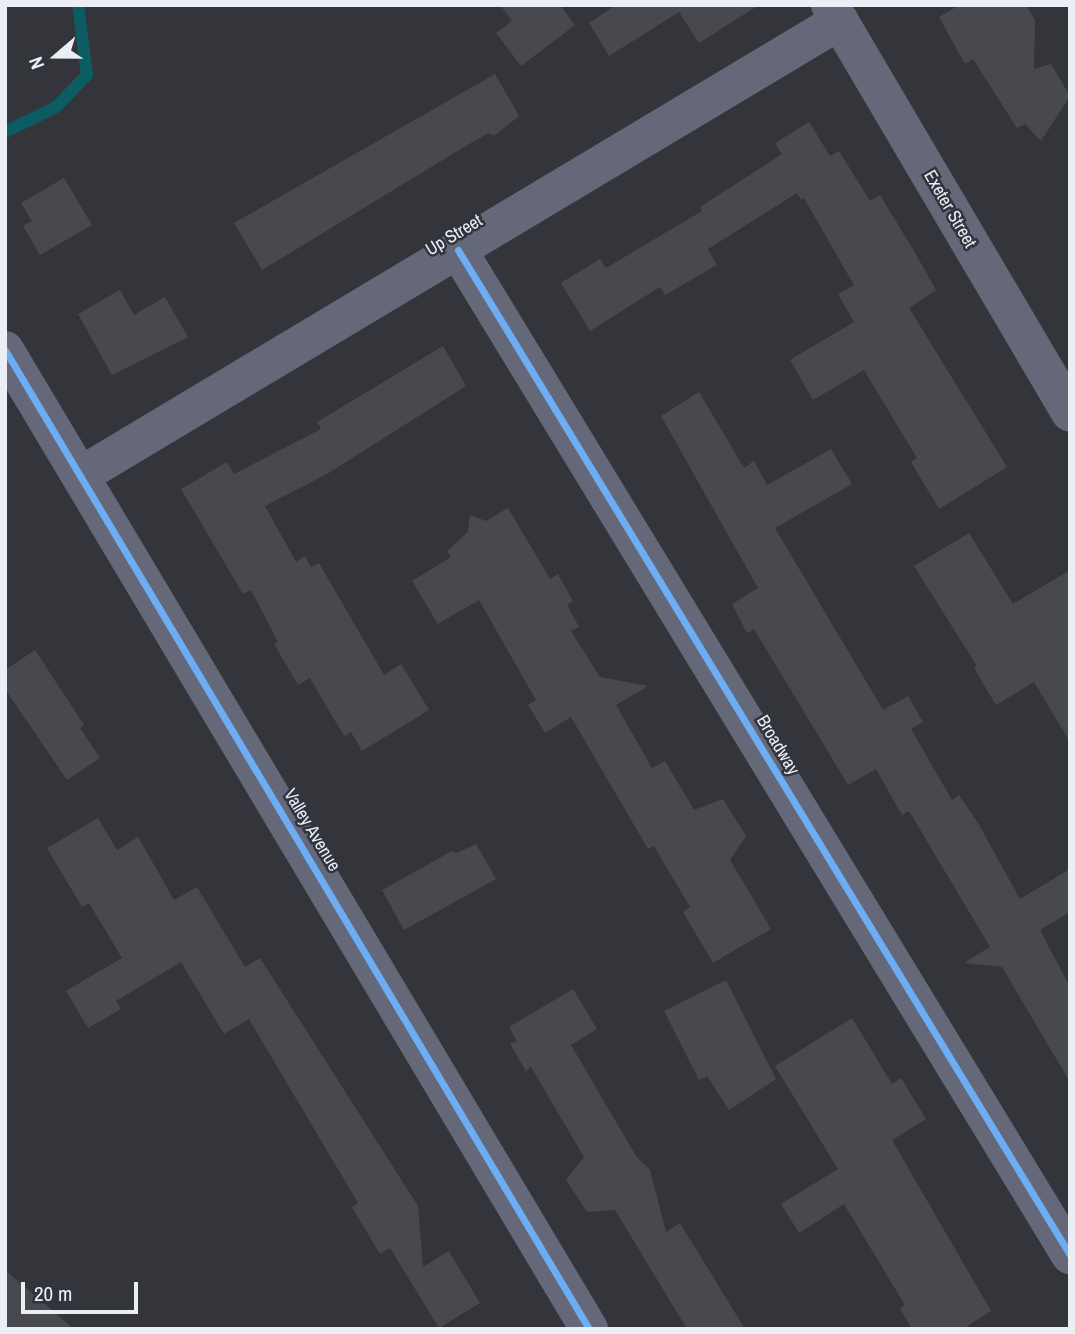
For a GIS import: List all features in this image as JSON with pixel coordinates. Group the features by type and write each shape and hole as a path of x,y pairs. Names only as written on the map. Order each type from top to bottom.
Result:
{"street":[{"name":"Up Street","path":"83,474 458,250 835,13"},
{"name":"Exeter Street","path":"835,13 1070,413"},
{"name":"Broadway","path":"458,250 1070,1255"},
{"name":"Valley Avenue","path":"5,349 83,474 589,1329"}],"building":[{"path":"500,5 560,5 575,25 521,66 496,33 512,21"},
{"path":"616,5 759,5 699,43 679,12 609,56 589,23"},
{"path":"959,5 1026,5 1035,20 1034,69 1051,64 1070,96 1041,141 1025,124 1017,128 973,59 965,64 939,17"},
{"path":"495,74 519,116 494,136 489,133 469,144 262,270 234,223"},
{"path":"809,122 830,156 839,151 870,201 880,195 914,251 936,290 909,308 1007,467 939,509 911,462 917,458 864,370 813,400 790,360 854,322 838,294 854,285 804,198 801,200 797,193 708,249 717,265 665,295 660,287 590,331 561,283 600,259 606,268 702,211 700,207 782,154 775,143"},
{"path":"64,178 92,225 40,255 23,226 32,221 21,203"},
{"path":"120,290 134,315 165,297 188,337 112,375 78,314"},
{"path":"443,346 466,386 327,474 265,506 296,562 305,556 311,567 319,563 384,675 401,664 429,710 362,751 351,732 344,736 310,678 298,685 274,644 278,642 251,590 243,594 181,489 227,462 234,474 321,429 317,422"},
{"path":"699,392 744,468 754,461 767,485 831,449 852,484 775,528 883,710 908,696 923,722 911,729 952,800 959,795 978,823 1020,899 1070,869 1070,912 1040,930 1070,987 1070,1082 1002,967 964,963 990,947 909,811 902,815 876,769 848,785 754,629 747,633 732,604 758,588 661,416"},
{"path":"508,508 550,579 558,574 573,601 567,605 579,627 571,631 600,677 648,686 616,705 652,768 665,761 694,810 723,799 746,836 730,860 771,929 713,963 683,912 690,907 654,846 648,849 571,717 545,733 528,705 536,700 479,600 438,624 412,581 451,557 447,551 468,532 470,515 486,521"},
{"path":"969,533 1013,604 1070,570 1070,742 1034,682 996,705 974,668 977,666 914,566"},
{"path":"35,650 84,725 80,728 100,758 67,780 5,689 5,670"},
{"path":"98,818 117,850 138,837 174,900 197,887 245,967 260,958 418,1206 423,1267 449,1251 480,1303 439,1328 390,1248 380,1254 352,1207 358,1203 249,1019 224,1034 181,962 116,1001 121,1009 88,1028 66,991 122,958 89,903 82,907 47,848"},
{"path":"476,844 496,879 404,930 382,890 452,851 457,853"},
{"path":"726,980 776,1079 729,1110 707,1076 699,1080 664,1011"},
{"path":"573,989 597,1029 571,1045 636,1156 650,1170 666,1232 680,1223 745,1329 687,1329 615,1210 587,1212 566,1180 584,1157 531,1067 526,1071 510,1044 517,1041 509,1027"},
{"path":"852,1018 892,1084 901,1078 926,1119 892,1140 991,1311 963,1329 912,1329 900,1309 905,1305 844,1204 799,1233 781,1204 838,1169 775,1066"},
{"path":"5,1270 74,1329 5,1329"}],"waterway":[{"path":"5,132 56,107 87,75 78,5"}],"cycle path":[{"path":"458,250 1070,1255"},
{"path":"5,350 589,1329"}]}
